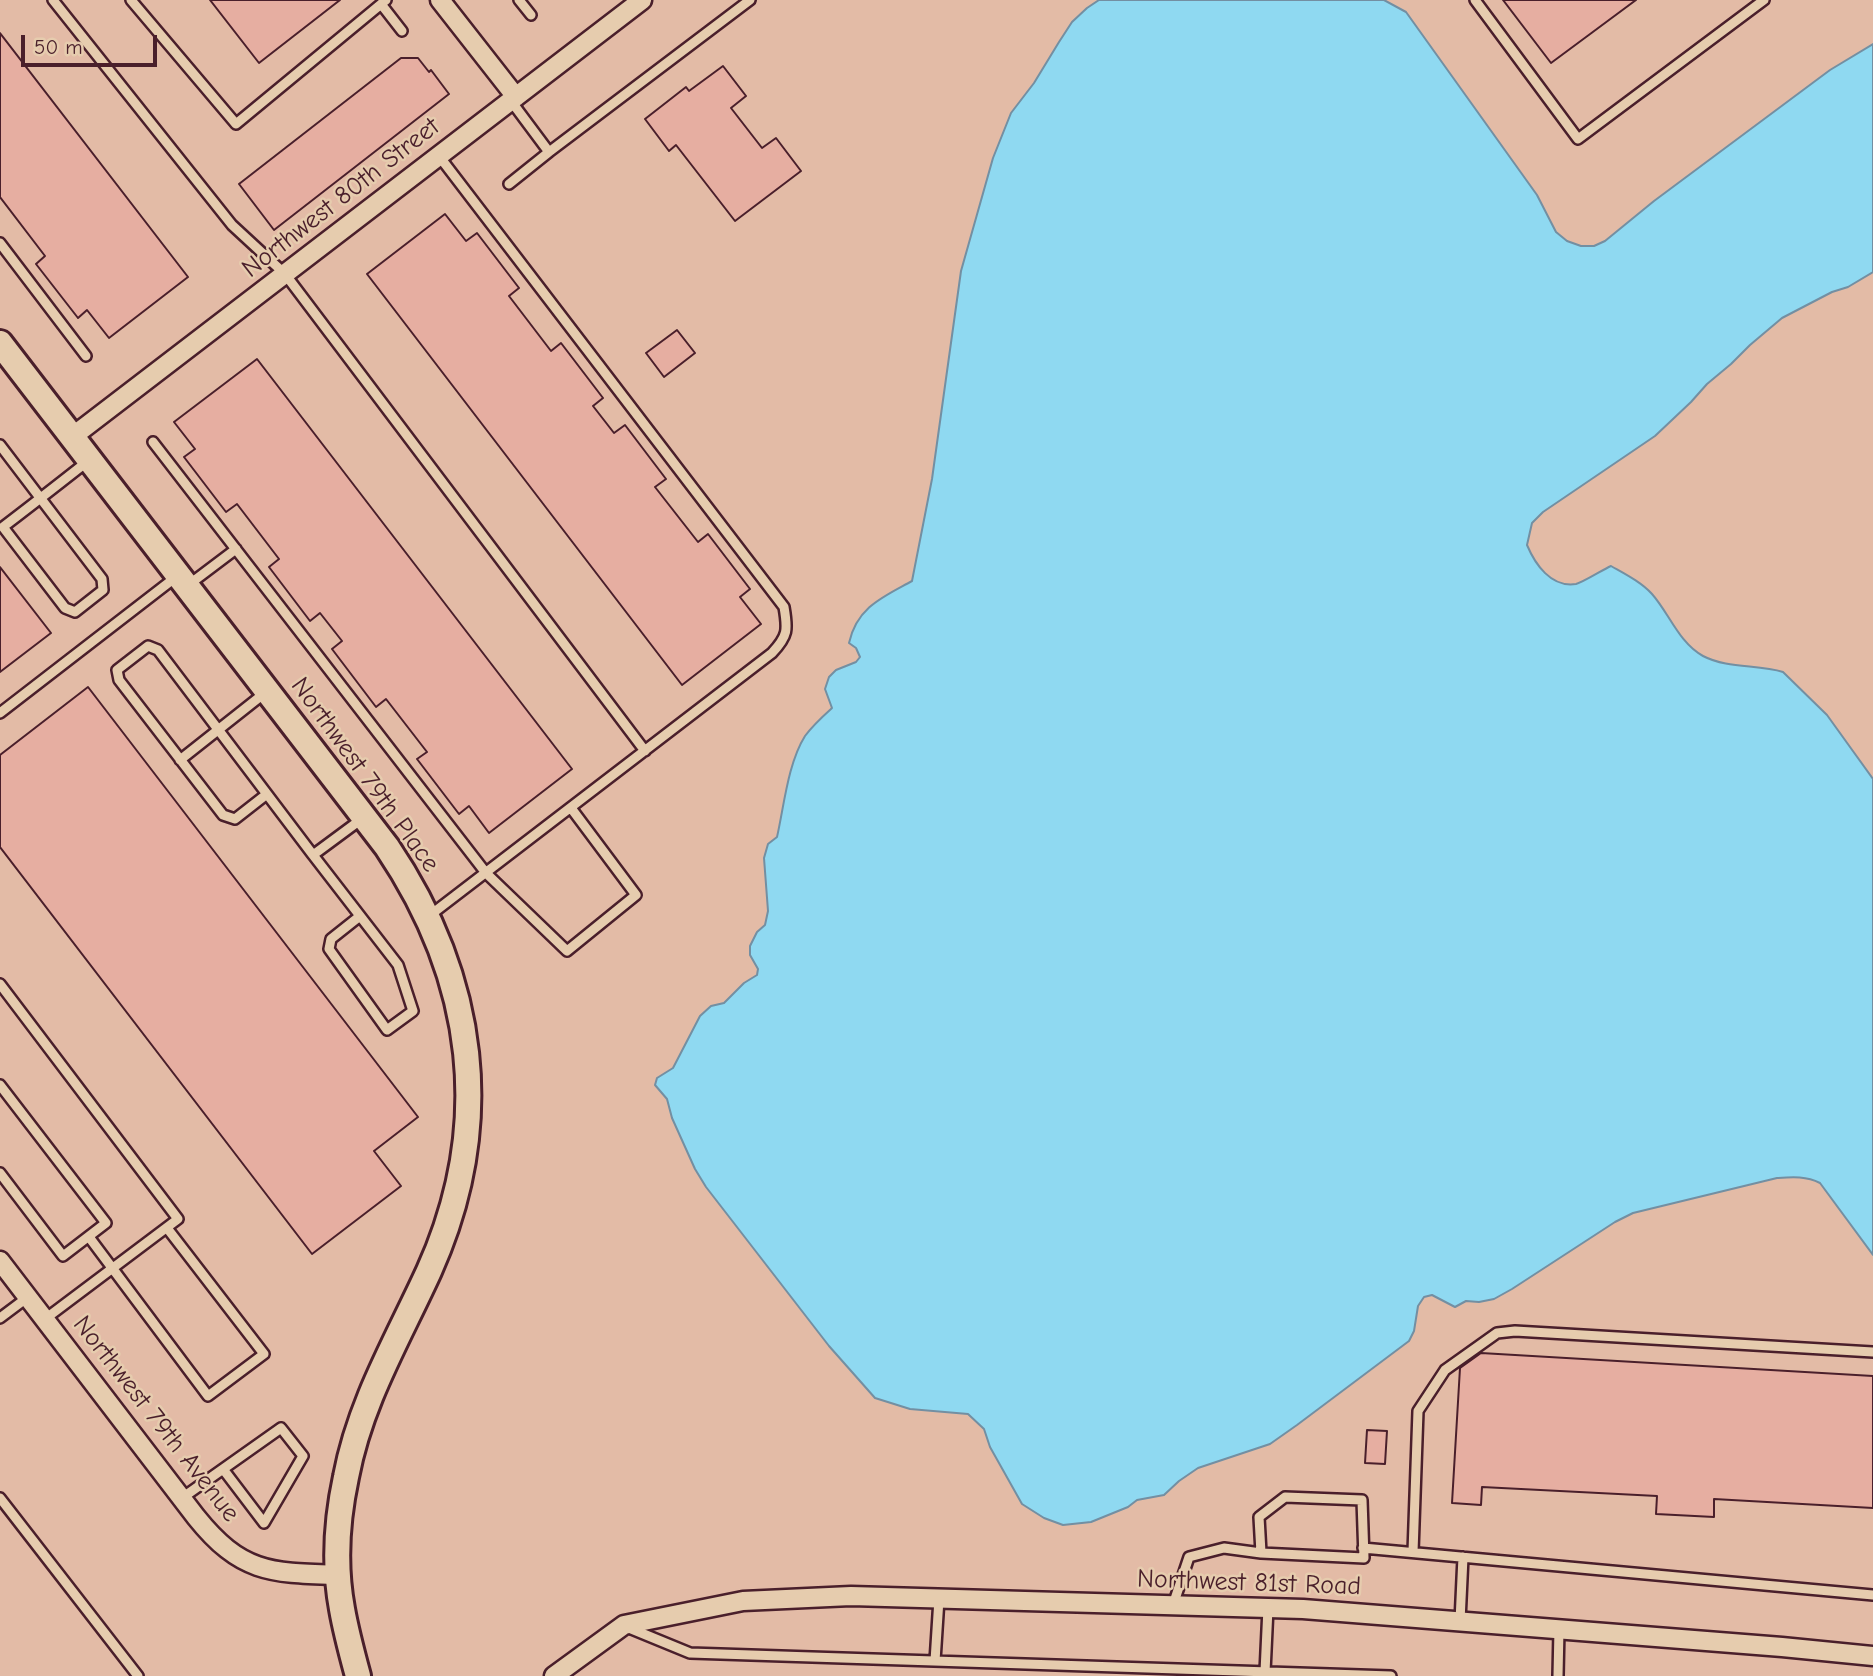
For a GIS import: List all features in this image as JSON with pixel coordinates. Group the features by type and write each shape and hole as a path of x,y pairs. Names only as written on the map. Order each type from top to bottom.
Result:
{"main road":[{"name":"Northwest 79th Place","path":"0,343 405,873 428,917 452,979 464,1036 468,1097 464,1159 440,1244 377,1376 354,1443 341,1508 338,1575 341,1606 358,1676"}],"street":[{"path":"440,0 513,99"},
{"name":"Northwest 80th Street","path":"72,437 642,0"},
{"name":"Northwest 79th Avenue","path":"0,1261 219,1544 256,1567 283,1572 338,1575"},
{"name":"Northwest 81st Road","path":"624,1626 743,1601 851,1596 1303,1609 1873,1656"},
{"path":"554,1676 624,1626"}],"lane":[{"path":"53,0 233,225 285,274 645,751"},
{"path":"131,0 236,124 383,2 402,31"},
{"path":"519,0 531,15"},
{"path":"509,184 750,0"},
{"path":"1475,0 1577,139 1765,0"},
{"path":"513,99 549,152"},
{"path":"428,917 772,653 783,642 788,628 785,607 439,156"},
{"path":"1,245 86,356"},
{"path":"153,442 486,873 567,951 636,895 570,808"},
{"path":"0,445 41,498 102,579 103,590 75,612 65,608 2,525 41,498 90,460"},
{"path":"0,713 183,581 236,549"},
{"path":"267,794 235,819 223,815 119,680 117,670 148,646 158,650 398,965 413,1011 387,1030 329,949 331,939 360,916"},
{"path":"180,760 268,691"},
{"path":"313,855 364,817"},
{"path":"0,984 178,1220 45,1320"},
{"path":"0,1085 106,1223 63,1256 0,1173"},
{"path":"89,1237 208,1396 264,1354 167,1228"},
{"path":"0,1318 28,1297"},
{"path":"1413,1552 1418,1410 1445,1370 1497,1333 1515,1331 1873,1352"},
{"path":"182,1498 223,1469 281,1428 303,1455 264,1523 223,1469"},
{"path":"1173,1605 1189,1557 1224,1548 1261,1553 1364,1558 1362,1500 1285,1497 1259,1517 1261,1553"},
{"path":"0,1498 138,1676"},
{"path":"1363,1548 1873,1595"},
{"path":"1460,1621 1463,1557"},
{"path":"935,1661 939,1599"},
{"path":"1265,1672 1268,1608"},
{"path":"624,1626 690,1653 1391,1676"},
{"path":"1558,1676 1559,1629"}],"shaded area":[{"path":"0,0 1873,0 1873,1676 0,1676"}],"water":[{"path":"1099,0 1384,0 1406,12 1537,195 1556,232 1567,241 1581,246 1594,246 1605,241 1654,201 1830,70 1873,44 1873,272 1848,287 1832,292 1782,318 1707,384 1655,436 1543,512 1532,523 1527,545 1539,567 1559,582 1576,584 1611,566 1633,579 1652,594 1687,644 1703,656 1733,665 1783,672 1827,715 1873,779 1873,1255 1820,1183 1804,1178 1777,1178 1633,1213 1494,1299 1466,1301 1455,1307 1432,1295 1424,1297 1418,1306 1414,1331 1409,1341 1270,1444 1198,1468 1164,1495 1137,1500 1128,1507 1091,1522 1063,1525 1044,1518 1022,1504 990,1447 984,1429 968,1414 910,1409 875,1398 829,1346 706,1187 672,1118 667,1099 655,1085 657,1078 673,1068 700,1016 711,1006 724,1003 744,983 757,975 758,969 750,955 750,946 757,932 765,925 768,911 764,858 768,844 777,837 794,759 805,736 832,708 825,689 829,677 860,657 856,648 849,643 858,620 873,604 912,581 932,479 961,271 993,158 1011,113 1034,83 1072,22"}],"building":[{"path":"210,0 340,0 259,63"},
{"path":"1503,0 1636,0 1551,63"},
{"path":"0,33 188,277 109,338 87,310 78,318 36,264 45,256 0,197"},
{"path":"401,58 418,58 449,94 274,230 239,184"},
{"path":"723,66 746,96 731,108 762,148 776,138 801,171 735,221 676,145 669,151 645,119 686,87 689,91"},
{"path":"445,214 466,241 477,233 519,288 509,296 551,351 561,343 603,398 593,406 614,433 625,425 666,479 655,487 698,542 708,534 750,589 740,597 761,624 682,685 367,274"},
{"path":"677,330 695,353 664,377 646,353"},
{"path":"257,359 572,769 489,833 469,806 459,814 417,759 427,752 386,699 376,707 332,649 342,641 320,613 310,621 269,567 279,559 237,504 226,512 184,457 195,449 174,422"},
{"path":"0,567 51,633 0,672"},
{"path":"88,687 418,1117 374,1151 401,1186 312,1254 0,847 0,755"},
{"path":"1481,1353 1873,1376 1873,1508 1714,1499 1714,1517 1656,1514 1657,1496 1482,1487 1481,1505 1452,1503 1460,1368"},
{"path":"1367,1430 1387,1431 1385,1464 1365,1463"}]}
